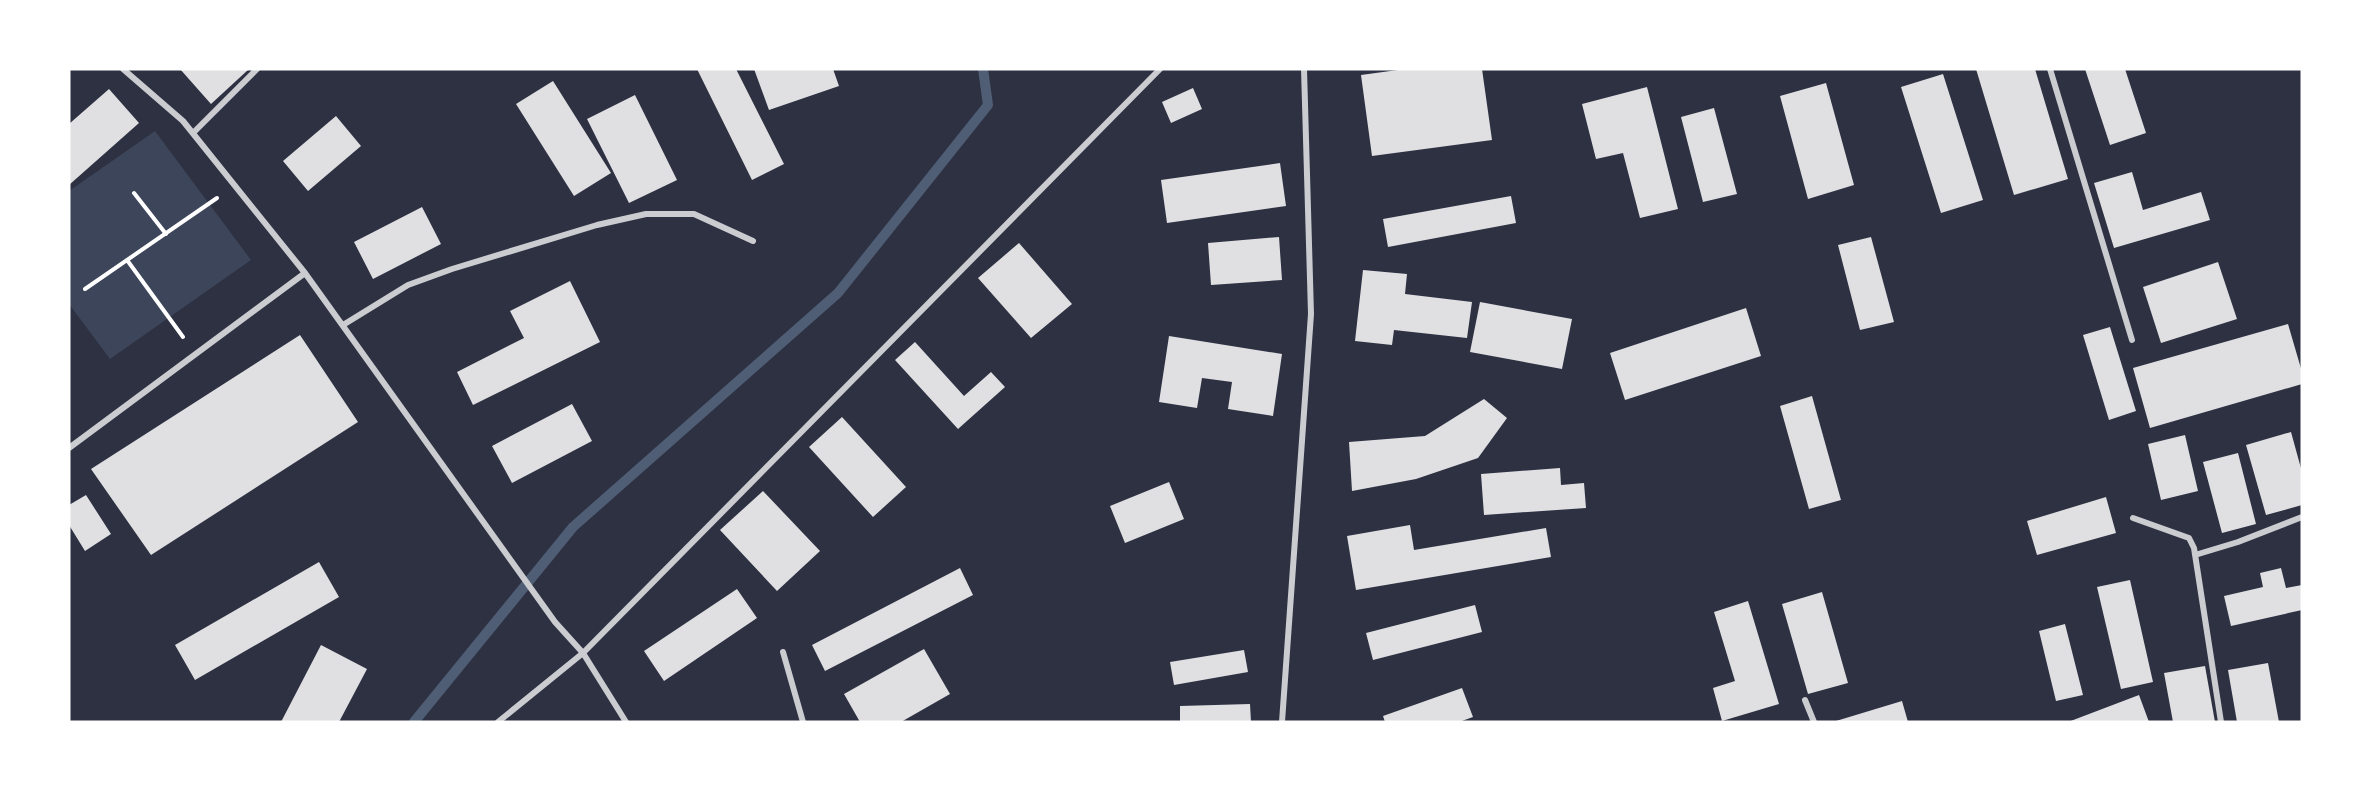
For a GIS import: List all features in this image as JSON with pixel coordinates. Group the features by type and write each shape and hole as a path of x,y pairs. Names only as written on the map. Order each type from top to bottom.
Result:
{"street":[{"path":"123,69 183,121 305,273 555,622 583,653 626,722"},
{"path":"193,133 257,69"},
{"path":"498,722 583,653 1160,69"},
{"path":"1282,722 1311,314 1304,69"},
{"path":"2050,69 2132,340"},
{"path":"343,325 408,285 565,234 646,214 694,214 753,241"},
{"path":"69,448 305,273"},
{"path":"2195,555 2238,542 2302,517"},
{"path":"2133,518 2189,538 2195,555 2220,722"},
{"path":"783,652 804,722"},
{"path":"1805,700 1814,722"}],"path":[{"path":"85,289 234,184"},
{"path":"134,193 166,234"},
{"path":"127,260 195,354"}],"shaded area":[{"path":"155,131 251,260 110,359 69,304 69,191"}],"building":[{"path":"180,69 249,69 211,104"},
{"path":"697,69 736,69 784,164 752,180"},
{"path":"754,69 833,69 839,86 769,110"},
{"path":"1405,69 1482,69 1492,140 1372,156 1361,75"},
{"path":"1976,69 2035,69 2068,179 2014,195"},
{"path":"2085,69 2125,69 2146,133 2110,145"},
{"path":"1943,74 1983,200 1941,213 1901,87"},
{"path":"553,81 611,173 574,196 516,104"},
{"path":"1826,83 1854,185 1808,199 1780,96"},
{"path":"1647,87 1678,209 1640,218 1623,153 1596,159 1582,104"},
{"path":"1193,88 1202,109 1171,123 1162,102"},
{"path":"109,89 139,123 69,185 69,124"},
{"path":"635,95 677,180 629,203 587,119"},
{"path":"1714,108 1737,194 1703,202 1681,117"},
{"path":"336,116 361,146 308,191 283,161"},
{"path":"1280,163 1286,206 1167,223 1161,180"},
{"path":"2132,172 2143,210 2201,192 2210,220 2114,248 2094,183"},
{"path":"1511,196 1516,223 1388,247 1383,219"},
{"path":"422,207 441,244 373,279 354,242"},
{"path":"1279,237 1282,280 1211,285 1208,243"},
{"path":"1871,237 1894,322 1860,330 1838,245"},
{"path":"1019,243 1072,304 1031,338 978,278"},
{"path":"2218,262 2237,319 2161,343 2143,287"},
{"path":"1363,270 1407,274 1405,294 1472,302 1467,338 1394,330 1392,345 1355,341"},
{"path":"570,281 600,342 473,405 457,372 524,338 510,311"},
{"path":"1480,302 1572,319 1562,369 1470,352"},
{"path":"1746,308 1761,356 1625,400 1610,353"},
{"path":"2288,324 2302,372 2302,384 2150,428 2133,368"},
{"path":"2110,327 2136,411 2109,420 2083,335"},
{"path":"300,335 358,422 151,555 91,469"},
{"path":"1169,336 1282,354 1273,416 1228,409 1232,382 1202,378 1197,408 1159,402"},
{"path":"915,342 964,396 991,372 1005,387 958,429 895,360"},
{"path":"1812,396 1841,500 1809,509 1780,406"},
{"path":"1484,399 1507,418 1478,458 1416,479 1352,491 1349,442 1425,436"},
{"path":"572,404 592,441 512,483 492,446"},
{"path":"842,417 906,487 873,517 809,447"},
{"path":"2291,432 2302,472 2302,505 2266,515 2246,445"},
{"path":"2185,435 2198,491 2161,500 2148,444"},
{"path":"2238,453 2256,524 2222,533 2203,462"},
{"path":"1560,468 1561,485 1584,483 1586,508 1484,515 1481,474"},
{"path":"1169,482 1184,519 1125,543 1110,506"},
{"path":"763,491 820,551 777,591 720,530"},
{"path":"86,495 111,534 85,551 69,525 69,505"},
{"path":"2106,497 2116,533 2037,555 2027,521"},
{"path":"1410,525 1414,550 1546,528 1551,557 1356,590 1347,536"},
{"path":"319,562 339,597 195,680 175,645"},
{"path":"960,568 973,595 825,671 812,645"},
{"path":"2281,568 2286,588 2302,585 2302,610 2231,626 2224,596 2263,587 2260,573"},
{"path":"2130,580 2153,682 2121,689 2097,587"},
{"path":"737,589 757,618 664,681 644,651"},
{"path":"1822,592 1848,683 1808,694 1782,604"},
{"path":"1748,601 1779,704 1722,721 1713,688 1735,681 1714,612"},
{"path":"1475,605 1482,632 1373,660 1366,633"},
{"path":"2065,624 2083,695 2056,701 2039,631"},
{"path":"321,645 367,669 339,722 281,722"},
{"path":"924,649 950,694 901,722 860,722 844,694"},
{"path":"1244,650 1248,672 1174,685 1170,662"},
{"path":"2268,663 2279,722 2237,722 2228,670"},
{"path":"2205,666 2215,722 2173,722 2164,673"},
{"path":"1462,688 1473,717 1459,722 1385,722 1383,716"},
{"path":"2139,695 2149,722 2068,722"},
{"path":"1902,701 1908,722 1836,722 1836,721"},
{"path":"1250,704 1251,722 1180,722 1180,706"}],"waterway":[{"path":"414,722 573,527 838,293 988,105 983,69"}]}
